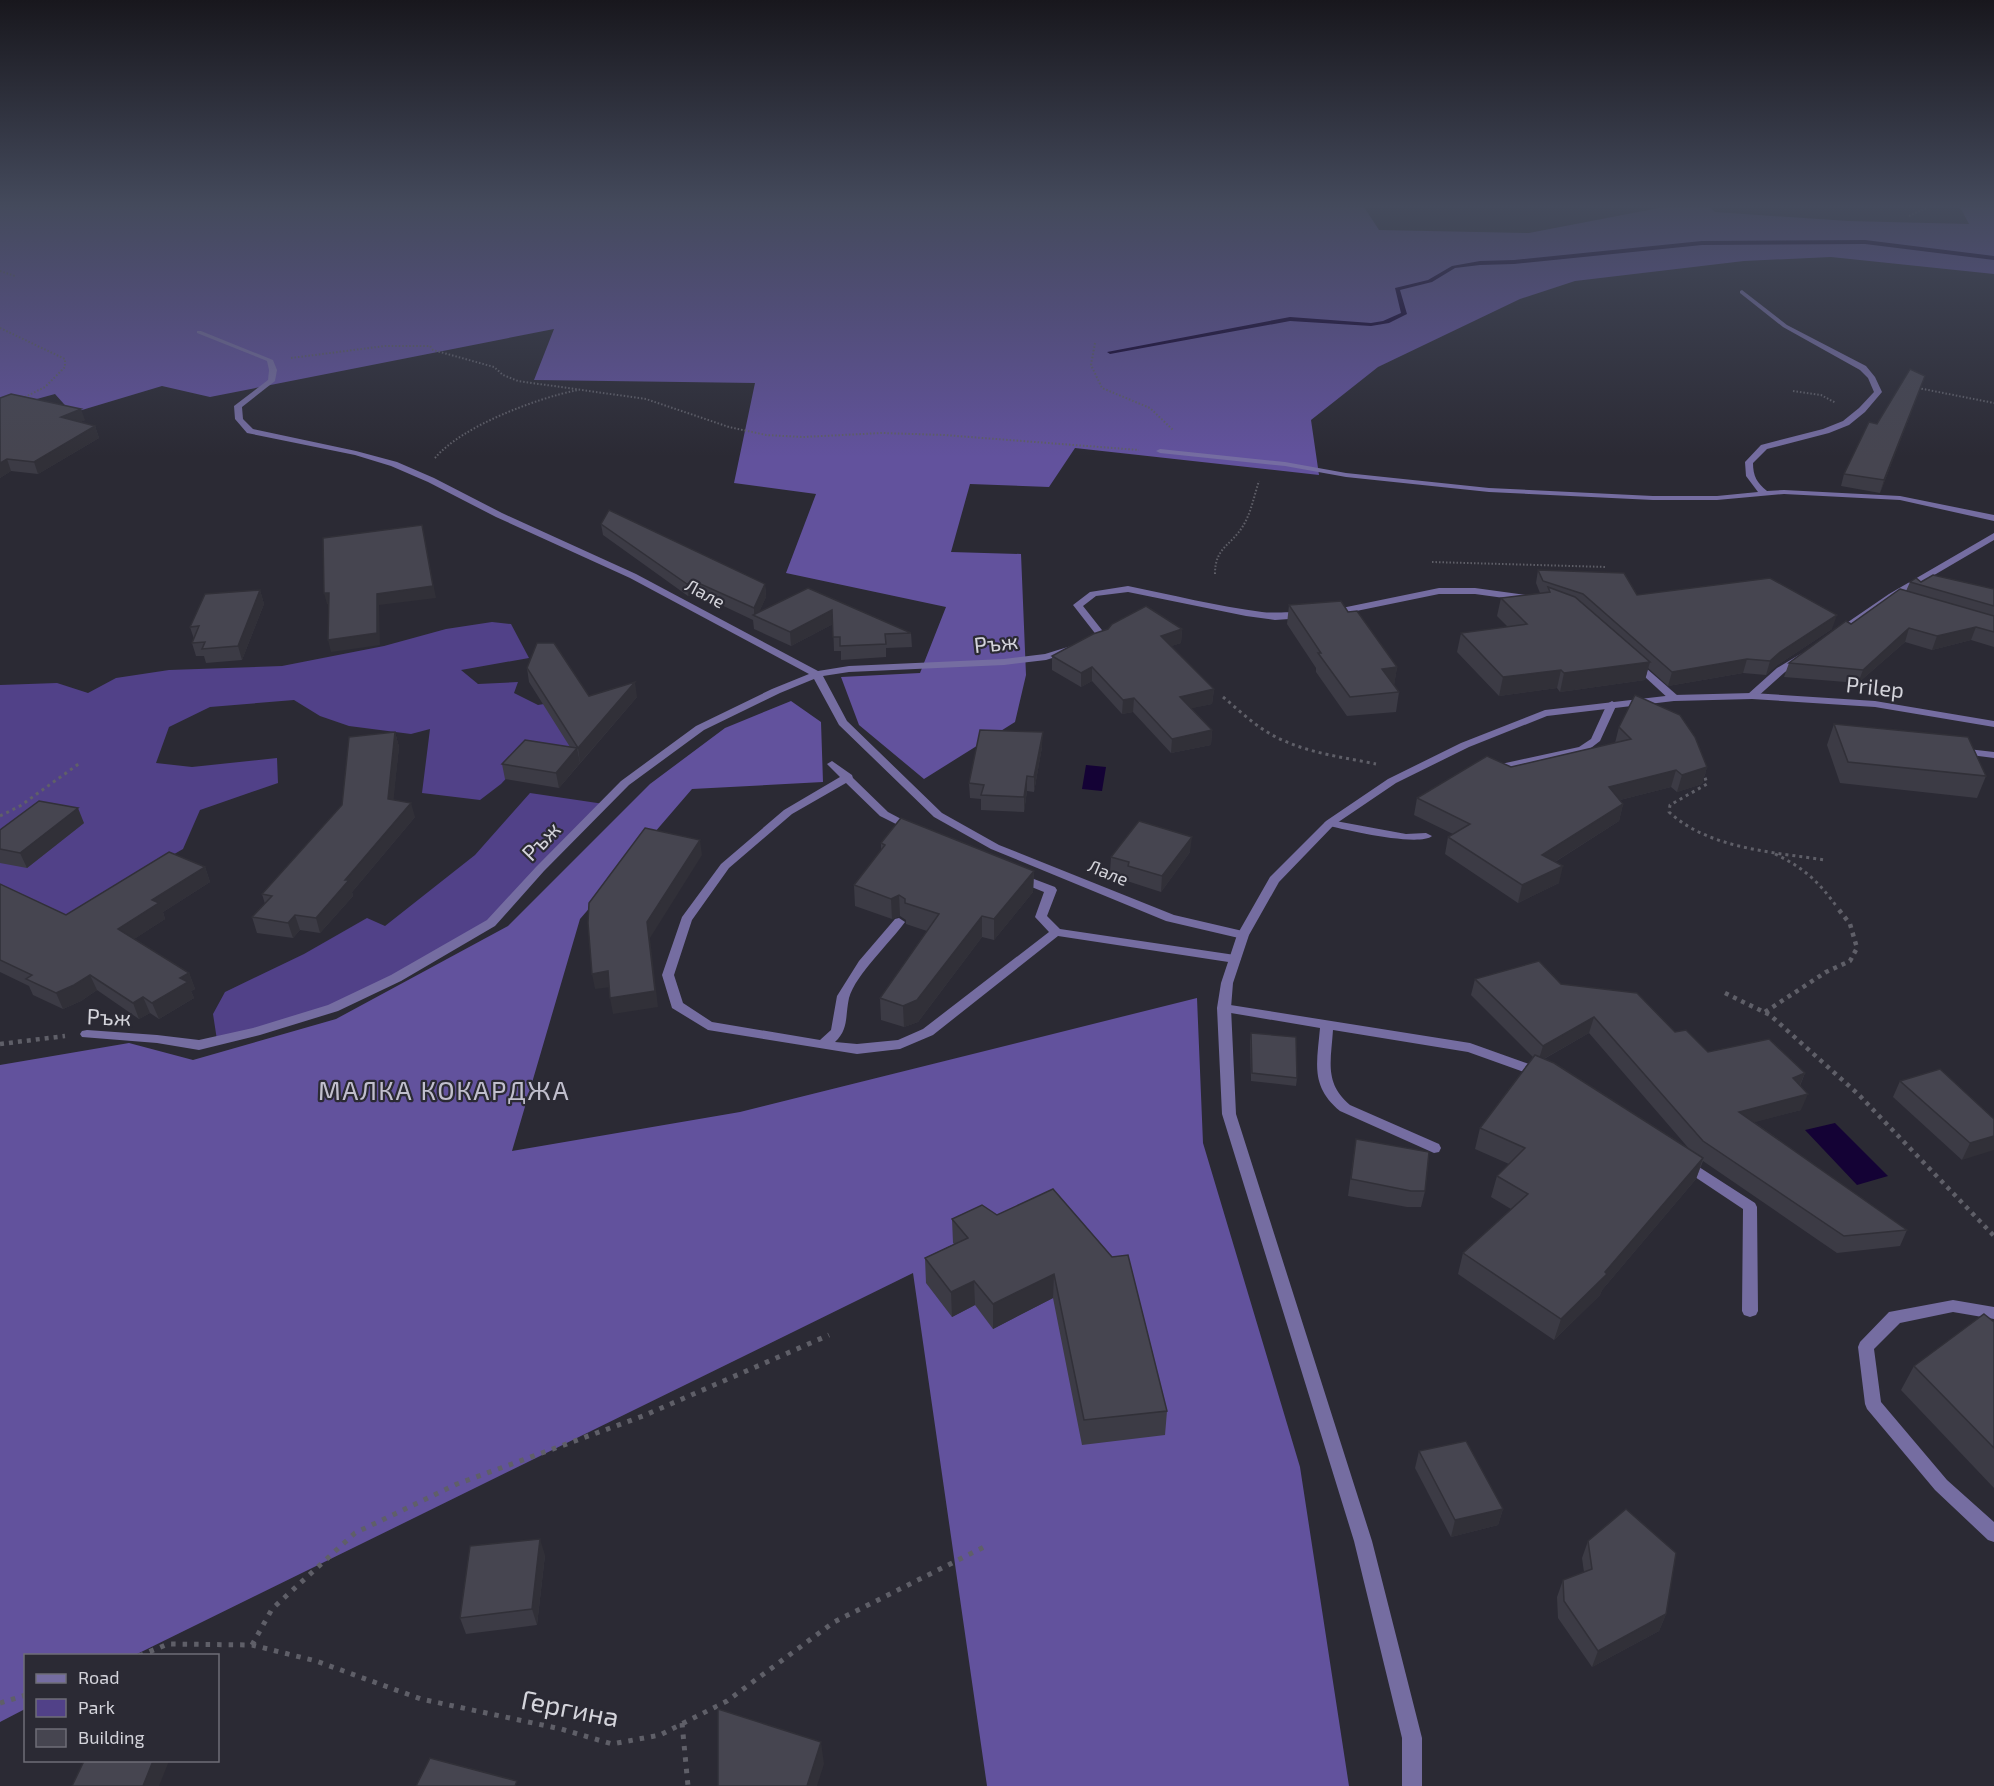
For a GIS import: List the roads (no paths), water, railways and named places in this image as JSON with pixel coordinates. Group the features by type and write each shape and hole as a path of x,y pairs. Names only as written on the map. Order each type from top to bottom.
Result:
{"street":[{"path":"1742,292 1785,326 1863,368 1878,392 1846,423 1826,431 1764,447 1749,462 1748,473 1753,484 1764,493"},
{"name":"Лале","path":"199,332 270,360 273,370 271,381 238,406 239,419 250,431 356,453 394,464 426,477 499,515 633,576 817,674 843,723 938,815 995,847 1170,918 1243,935"},
{"path":"1160,452 1249,460 1357,476 1489,490 1653,498 1717,498 1764,493 1900,498 1994,518"},
{"path":"1827,639 1892,596 1994,536"},
{"name":"Ръж","path":"87,1034 199,1045 255,1032 333,1008 396,978 491,923 540,869 625,783 700,728 817,674 849,669 1004,663 1046,657 1094,642 1078,605 1093,594 1128,589 1275,617 1328,614 1439,591 1474,591 1549,601"},
{"path":"1892,596 1904,599"},
{"path":"1752,696 1781,670 1809,651"},
{"path":"1629,658 1674,698"},
{"name":"Prilep","path":"1412,1786 1412,1738 1363,1541 1229,1114 1224,1008 1227,983 1243,935 1274,880 1330,823 1392,781 1465,745 1545,713 1674,698 1752,696 1875,704 1994,723"},
{"path":"1501,767 1583,749 1595,741 1612,704"},
{"path":"1952,750 1994,755"},
{"path":"832,764 884,814 924,834"},
{"path":"848,777 788,812 725,866 686,920 668,975 677,1005 708,1026 857,1049 900,1044 928,1032 1056,932"},
{"path":"1330,823 1406,837 1426,836"},
{"path":"1007,872 1051,890 1041,917 1056,932 1235,959"},
{"path":"823,1045 837,1032 843,996 862,964 899,922"},
{"path":"1224,1008 1470,1048 1556,1079"},
{"path":"1327,1025 1324,1085 1332,1099 1345,1108 1434,1148"},
{"path":"1671,1153 1750,1207 1750,1311"},
{"path":"1994,1313 1953,1306 1895,1317 1866,1347 1873,1404 1941,1485 1994,1534"}],"waterway":[{"path":"1110,352 1290,319 1348,324 1385,322 1404,314 1397,290"}],"district":[{"name":"МАЛКА КОКАРДЖА","path":"444,1091"}]}
